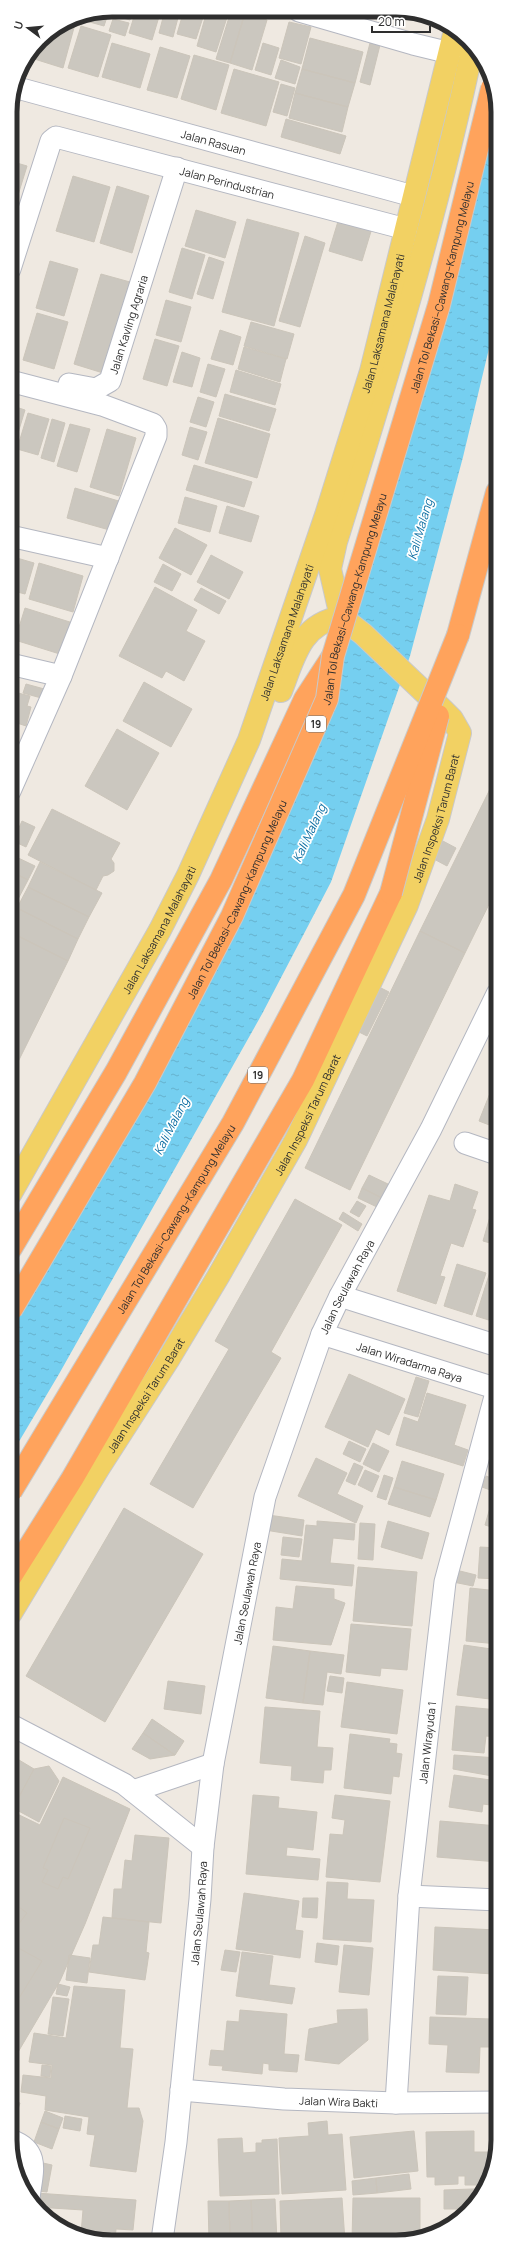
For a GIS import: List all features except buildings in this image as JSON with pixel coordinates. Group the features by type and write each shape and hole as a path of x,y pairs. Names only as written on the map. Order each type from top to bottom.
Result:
{"highway":[{"name":"Jalan Tol Bekasi–Cawang–Kampung Melayu","path":"17,1300 145,1083 232,916 326,699 333,656 439,305 490,97"},
{"name":"Jalan Tol Bekasi–Cawang–Kampung Melayu","path":"17,1480 233,1123 354,895 458,635 491,514"},
{"path":"17,1566 72,1479 303,1080 391,894 458,635"},
{"path":"17,1238 116,1072 217,887 304,699 333,656"}],"main road":[{"name":"Jalan Laksamana Malahayati","path":"17,1182 160,930 188,875 249,740 326,515 371,371 453,36"},
{"name":"Jalan Laksamana Malahayati","path":"342,618 330,569 336,542 404,321 455,128 471,54"},
{"name":"Jalan Inspeksi Tarum Barat","path":"17,1602 98,1469 172,1354 296,1140 407,905 438,819 460,738 460,733 452,719 444,711 363,634 342,618"},
{"path":"249,740 268,719 300,645 310,630 327,619 342,618"}],"street":[{"path":"320,17 450,53"},
{"name":"Jalan Rasuan","path":"20,89 413,196"},
{"name":"Jalan Perindustrian","path":"17,247 51,141 56,137 63,137 406,229"},
{"name":"Jalan Kavling Agraria","path":"17,370 86,388 96,389 110,381 178,168"},
{"path":"17,383 102,405 153,424 156,428 156,436 61,676 17,774"},
{"path":"17,538 108,558"},
{"path":"17,666 61,676"},
{"name":"Jalan Seulawah Raya","path":"163,2235 176,2142 200,1899 203,1847 213,1764 265,1497 322,1334 340,1296 431,1129 491,1006"},
{"path":"466,1143 491,1152"},
{"path":"340,1296 491,1344"},
{"name":"Jalan Wiradarma Raya","path":"322,1334 491,1387"},
{"name":"Jalan Wirayuda 1","path":"396,2103 409,1896 445,1582 491,1411"},
{"path":"17,1728 133,1791 203,1847"},
{"path":"133,1791 213,1764"},
{"path":"409,1896 491,1900"},
{"name":"Jalan Wira Bakti","path":"181,2090 284,2099 396,2103 491,2102"},
{"path":"17,2142 31,2154 33,2161 30,2188"}],"water":[{"name":"Kali Malang","path":"491,119 491,340 463,457 410,656 331,882 262,1014 59,1374 17,1445 17,1299 188,1000 327,699"}]}
